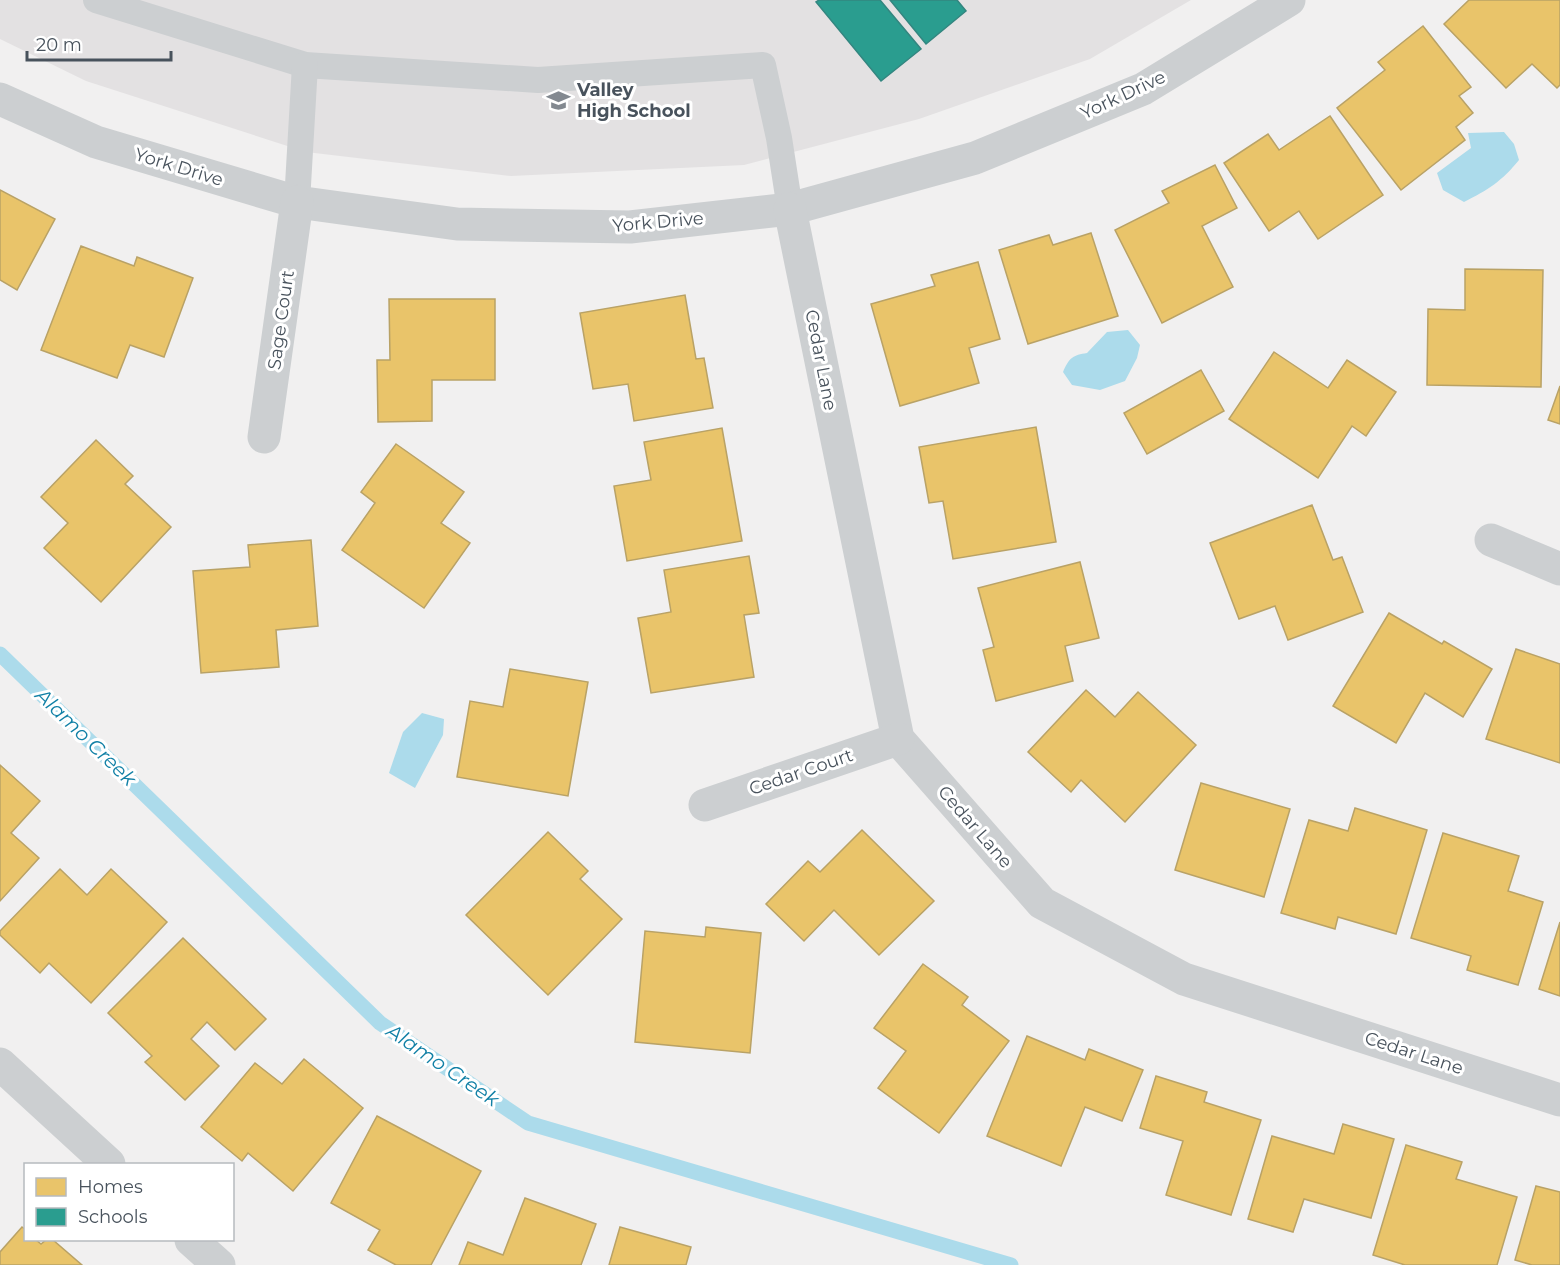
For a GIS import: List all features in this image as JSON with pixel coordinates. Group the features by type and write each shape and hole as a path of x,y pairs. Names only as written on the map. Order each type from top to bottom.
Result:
{"street":[{"name":"York Drive","path":"0,99 96,142 297,202 457,224 630,227 790,209 975,158 1143,89 1289,0"},
{"name":"Sage Court","path":"264,437 297,202"},
{"name":"Cedar Lane","path":"790,209 898,739 1042,903 1184,979 1560,1100"},
{"path":"1491,540 1560,569"},
{"name":"Cedar Court","path":"705,805 898,739"},
{"path":"0,1064 109,1163"},
{"path":"193,1241 219,1265"}],"lane":[{"path":"96,0 305,64 538,80 763,65 779,138 790,209"},
{"path":"297,202 305,64"}],"shaded area":[{"name":"Valley High School","path":"0,0 1191,0 1090,59 919,119 744,165 511,176 306,152 86,81 0,39"}],"water":[{"path":"1504,132 1514,144 1519,160 1507,174 1464,202 1443,190 1437,173 1471,148 1468,133"},
{"path":"1128,330 1140,345 1137,358 1125,381 1100,390 1072,385 1063,372 1070,360 1087,353 1107,332"},
{"path":"422,713 444,719 443,735 415,788 389,773 403,732"}],"building: Homes":[{"path":"1469,0 1560,0 1560,85 1557,88 1532,64 1506,88 1444,24"},
{"path":"1423,26 1471,87 1459,96 1473,113 1456,127 1465,140 1401,190 1337,108 1385,70 1378,62"},
{"path":"1330,116 1383,195 1318,239 1299,211 1269,231 1224,163 1268,134 1279,150"},
{"path":"1215,165 1237,208 1202,226 1233,287 1162,323 1115,230 1169,203 1162,191"},
{"path":"0,190 55,219 17,290 0,280"},
{"path":"1091,233 1118,316 1028,344 999,250 1049,235 1053,245"},
{"path":"81,246 134,266 137,257 193,278 164,357 130,345 117,378 41,350"},
{"path":"978,262 1000,339 969,348 979,383 900,406 871,304 935,286 931,275"},
{"path":"1465,269 1543,270 1541,387 1427,385 1428,309 1465,310"},
{"path":"685,295 696,359 704,358 713,408 634,421 628,384 593,389 580,313"},
{"path":"389,299 495,299 495,380 432,380 432,421 378,422 377,360 390,360"},
{"path":"1274,352 1328,388 1347,360 1396,392 1366,436 1352,426 1318,478 1229,419"},
{"path":"1201,370 1224,411 1147,454 1124,413"},
{"path":"1560,386 1560,424 1548,420"},
{"path":"1036,427 1056,542 953,559 943,501 929,503 919,447"},
{"path":"722,428 742,541 627,561 614,486 651,480 644,442"},
{"path":"96,440 133,476 125,484 171,527 101,602 44,548 68,523 41,497"},
{"path":"396,444 464,492 441,523 470,543 424,608 342,550 375,503 361,492"},
{"path":"1312,505 1333,560 1342,557 1363,612 1288,640 1275,606 1239,619 1210,543"},
{"path":"311,540 318,626 276,630 279,667 201,673 193,571 250,567 248,545"},
{"path":"749,556 759,613 744,615 754,677 651,693 638,618 671,612 664,570"},
{"path":"1080,562 1099,638 1065,646 1073,681 996,701 983,650 994,647 978,588"},
{"path":"1389,613 1442,644 1444,641 1492,669 1463,717 1425,693 1396,743 1333,706"},
{"path":"1516,649 1560,664 1560,763 1486,739"},
{"path":"510,669 588,682 568,796 457,777 470,701 503,707"},
{"path":"1086,690 1115,717 1138,692 1196,745 1125,822 1081,780 1071,792 1028,752"},
{"path":"0,765 40,801 11,833 39,858 0,901"},
{"path":"1201,783 1290,809 1264,897 1175,870"},
{"path":"1355,808 1427,830 1396,934 1338,917 1335,929 1281,913 1309,820 1348,831"},
{"path":"862,830 934,901 879,955 834,910 804,941 766,904 808,861 820,872"},
{"path":"548,832 588,871 580,879 622,919 548,995 466,915"},
{"path":"1443,833 1519,856 1508,891 1543,902 1518,985 1467,970 1471,956 1411,938"},
{"path":"60,869 87,895 111,869 167,922 91,1003 49,963 40,973 0,935 0,931"},
{"path":"1560,922 1560,996 1539,989"},
{"path":"706,927 761,933 750,1053 635,1042 645,931 705,937"},
{"path":"183,938 266,1019 235,1050 207,1022 191,1039 219,1066 185,1100 145,1062 152,1056 108,1013"},
{"path":"923,964 968,997 962,1005 1009,1041 939,1133 878,1088 906,1051 874,1028"},
{"path":"1027,1036 1085,1060 1089,1049 1143,1070 1122,1121 1085,1107 1061,1166 987,1136"},
{"path":"304,1059 363,1108 293,1191 248,1153 242,1161 201,1127 255,1063 282,1084"},
{"path":"1156,1076 1207,1092 1204,1102 1261,1120 1231,1215 1166,1195 1183,1141 1140,1128"},
{"path":"377,1116 481,1171 431,1265 396,1265 368,1250 380,1230 331,1203"},
{"path":"1343,1124 1394,1139 1371,1218 1304,1199 1293,1232 1248,1219 1272,1136 1334,1154"},
{"path":"1406,1145 1462,1162 1456,1179 1517,1197 1497,1265 1405,1265 1373,1255"},
{"path":"1536,1186 1560,1192 1560,1265 1532,1265 1515,1260"},
{"path":"525,1198 596,1224 581,1265 459,1265 468,1242 503,1255"},
{"path":"22,1227 24,1241 37,1241 41,1244 45,1241 54,1241 82,1265 0,1265 0,1252"},
{"path":"620,1227 691,1247 686,1265 609,1265"}],"building: Schools":[{"path":"819,0 880,0 921,49 881,81 816,2"},
{"path":"890,0 957,0 966,11 926,44"}],"waterway":[{"name":"Alamo Creek","path":"0,654 380,1023 528,1123 1011,1265"}],"place":[{"name":"Valley High School","path":"559,100"}]}
